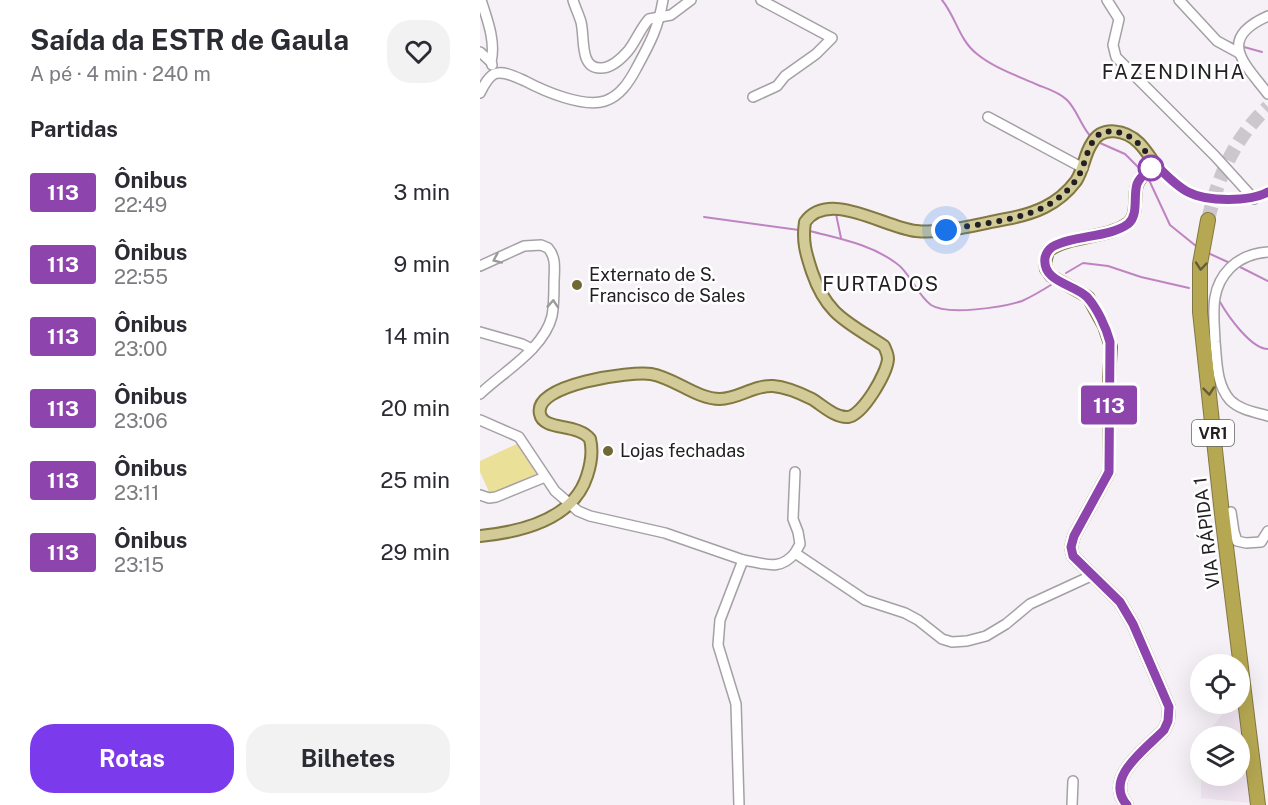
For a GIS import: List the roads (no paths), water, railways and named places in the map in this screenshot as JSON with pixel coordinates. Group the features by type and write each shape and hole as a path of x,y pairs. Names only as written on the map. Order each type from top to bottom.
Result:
{"highway":[{"name":"VIA RÁPIDA 1","path":"1208,220 1200,264 1200,312 1258,805"}],"main road":[{"path":"480,536 502,534 528,527 551,517 570,505 580,494 589,471 592,452 590,439 581,431 546,423 539,412 541,405 560,390 577,383 648,374 717,399 772,386 800,393 842,417 857,414 882,377 888,362 887,352 884,346 843,319 822,297 807,257 803,235 806,222 814,214 833,208 844,208 916,231 946,230 1032,214 1053,202 1077,179 1092,143 1102,132 1110,131 1132,137 1155,164 1138,183 1134,213 1130,222 1120,228 1058,244 1048,251 1046,256 1046,269 1051,276 1088,297 1110,342 1109,472 1074,536 1071,547 1076,561 1120,602 1133,624 1169,707 1168,721 1164,730 1121,776 1119,792 1127,805"}],"street":[{"path":"481,0 490,32 491,62 494,74"},
{"path":"573,0 581,23 587,61 592,67 598,69 613,64 627,51 649,19 670,15 691,0"},
{"path":"480,93 494,74 503,73 554,95 594,102 604,101 625,87 652,40 663,0"},
{"path":"753,97 777,86 785,76 816,54 832,38 761,0"},
{"path":"1107,0 1119,19 1113,45 1116,57 1215,156 1254,199"},
{"path":"1179,0 1216,41 1239,53"},
{"path":"1268,16 1244,32 1239,45 1241,60 1268,94"},
{"path":"480,51 491,62"},
{"path":"988,117 1083,168"},
{"path":"1155,164 1181,187 1198,196 1238,200 1254,199 1268,192"},
{"path":"480,266 532,244 541,245 552,253 554,258 552,318 532,349 480,394"},
{"path":"1268,252 1241,258 1223,275 1218,284 1213,307 1217,363 1223,390 1238,406 1268,416"},
{"path":"480,332 532,349"},
{"path":"480,420 519,437 555,491 578,511 590,516 664,533 743,560 781,565 795,553 800,544 793,519 795,472"},
{"path":"480,495 489,498 496,497 545,477"},
{"path":"1232,512 1237,541 1261,542 1268,531"},
{"path":"795,553 865,600 905,613 942,639 952,642 986,636 1006,624 1030,604 1093,575"},
{"path":"739,805 736,705 718,645 720,620 743,560"},
{"path":"1072,805 1073,781"}],"waterway":[{"path":"942,0 966,42 977,54 998,68 1064,97 1071,104 1092,138"},
{"path":"1226,41 1234,44"},
{"path":"1244,47 1262,52"},
{"path":"1100,143 1125,154 1141,170"},
{"path":"1149,180 1170,225 1196,246"},
{"path":"836,214 841,238"},
{"path":"704,217 799,230"},
{"path":"810,231 854,243 886,256 906,272 921,295 931,305 939,308 962,310 1013,303 1022,301 1054,283"},
{"path":"1208,253 1230,263"},
{"path":"1066,273 1083,263 1108,266 1141,277 1189,288"},
{"path":"1240,267 1268,281"},
{"path":"1220,302 1247,338 1261,348 1268,349"}],"tunnel":[{"path":"1208,220 1229,159 1246,132 1268,107"}],"place":[{"name":"Externato de S. Francisco de Sales","path":"577,285"},
{"name":"Lojas fechadas","path":"608,451"}],"district":[{"name":"FAZENDINHA","path":"1174,72"},
{"name":"FURTADOS","path":"881,284"}]}
